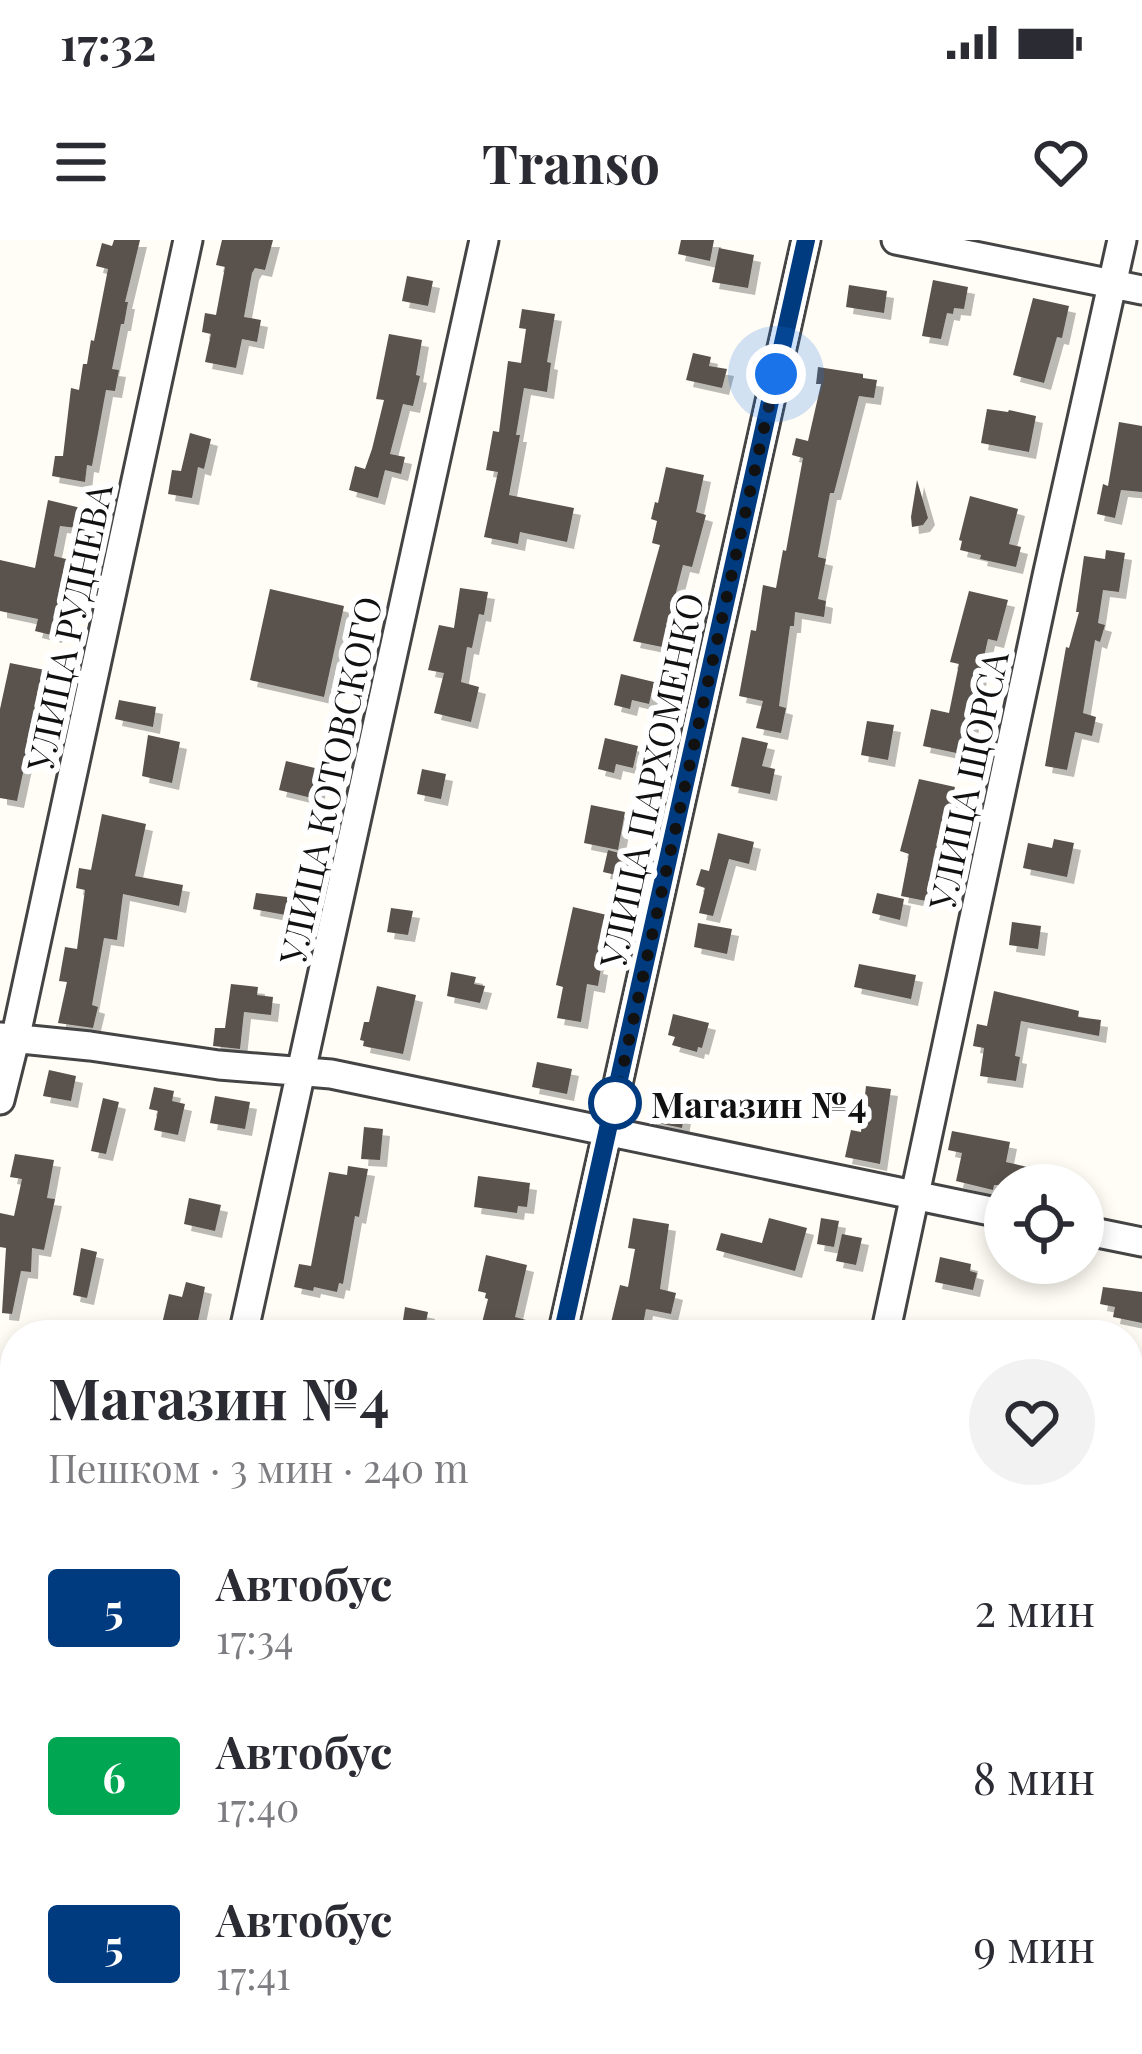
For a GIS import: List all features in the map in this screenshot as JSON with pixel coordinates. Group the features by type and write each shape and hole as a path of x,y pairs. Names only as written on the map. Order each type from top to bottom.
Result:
{"street":[{"name":"УЛИЦА РУДНЕВА","path":"0,1100 8,1039 188,240"},
{"name":"УЛИЦА КОТОВСКОГО","path":"246,1320 484,240"},
{"name":"УЛИЦА ПАРХОМЕНКО","path":"565,1320 806,240"},
{"path":"896,240 1142,290"},
{"name":"УЛИЦА ЩОРСА","path":"888,1320 1122,240"},
{"path":"8,1039 375,1082 984,1210"},
{"path":"1104,1234 1142,1242"}],"building":[{"path":"114,240 140,240 112,369 119,370 115,391 106,390 85,482 52,476 55,456 63,456 71,388 79,390 83,364 87,364 94,341 108,269 96,266 102,243 112,246"},
{"path":"222,240 273,240 265,270 255,268 252,273 244,317 261,320 257,342 242,339 236,368 205,362 211,334 202,332 205,313 216,315 225,267 216,265"},
{"path":"681,240 714,240 710,261 678,254"},
{"path":"719,248 754,255 748,288 712,282"},
{"path":"407,276 433,281 428,306 402,301"},
{"path":"933,280 968,287 964,309 947,313 941,339 922,336"},
{"path":"849,285 887,291 884,313 846,307"},
{"path":"1033,298 1069,306 1044,383 1013,375"},
{"path":"522,309 555,314 547,392 524,388 509,495 574,508 567,542 520,532 518,544 484,537 498,472 486,470 493,431 499,432 508,361 521,363 526,329 519,328"},
{"path":"389,334 422,340 416,375 420,376 413,406 403,404 390,454 405,457 401,474 385,470 378,498 349,490 355,466 365,469 372,449 384,400 376,399"},
{"path":"693,353 711,357 709,366 727,369 722,388 686,380"},
{"path":"818,367 877,380 874,398 859,396 834,493 830,493 818,557 826,559 818,599 826,601 824,617 795,612 794,626 790,626 779,706 786,708 781,733 756,728 763,701 739,696 763,585 776,588 786,551 803,458 792,455 796,438 808,441 821,384 816,384"},
{"path":"987,409 1036,416 1029,452 981,443"},
{"path":"1119,422 1142,426 1142,492 1121,490 1115,518 1097,514 1103,484 1108,486"},
{"path":"190,433 211,439 204,469 198,467 192,498 168,494 172,470 181,471"},
{"path":"666,467 704,475 696,512 706,515 692,567 683,565 662,647 633,641 660,545 652,543 657,521 651,519"},
{"path":"917,480 928,518 923,525 912,527 911,517"},
{"path":"970,496 1018,509 1009,544 1021,547 1016,567 960,550"},
{"path":"48,500 81,508 77,528 60,526 54,556 70,560 55,636 35,631 38,619 0,611 0,560 35,568"},
{"path":"1106,550 1125,553 1119,592 1103,590 1098,623 1105,625 1100,642 1095,640 1083,713 1096,717 1092,736 1075,732 1067,770 1045,766 1066,647 1079,612 1084,556 1105,559"},
{"path":"460,588 488,592 472,648 467,647 461,682 479,687 471,722 434,713 444,673 428,670 439,625 454,628"},
{"path":"270,589 344,606 324,697 250,680"},
{"path":"969,591 1008,600 997,641 988,639 975,697 987,699 983,719 973,718 966,755 923,746 931,709 949,713 959,664 950,662"},
{"path":"10,663 45,670 17,801 0,798 0,709"},
{"path":"621,674 654,682 649,704 632,700 630,709 614,705"},
{"path":"119,700 156,707 153,727 115,719"},
{"path":"867,721 894,725 888,760 861,755"},
{"path":"148,735 180,742 172,783 142,776"},
{"path":"742,737 768,743 762,766 775,769 770,794 731,786"},
{"path":"605,738 638,746 633,768 616,764 614,773 598,769"},
{"path":"286,761 323,770 316,799 279,790"},
{"path":"422,769 446,774 441,799 417,794"},
{"path":"919,779 955,787 931,902 901,896 909,854 900,851"},
{"path":"591,805 625,812 618,850 584,843"},
{"path":"102,814 146,824 135,876 183,885 179,906 123,894 117,940 104,938 92,1005 98,1007 93,1028 58,1023 67,982 59,981 65,947 77,949 85,890 76,888 79,868 91,870"},
{"path":"718,833 754,842 749,864 729,859 713,916 699,913 705,888 696,885 701,869 709,871"},
{"path":"1054,839 1074,843 1067,877 1023,868 1028,843 1052,848"},
{"path":"608,850 630,856 625,877 603,872"},
{"path":"256,893 295,898 291,916 253,909"},
{"path":"877,893 904,899 900,920 872,913"},
{"path":"573,907 607,915 596,967 601,968 598,986 587,984 581,1022 557,1018 563,987 556,985"},
{"path":"391,908 413,911 408,935 387,932"},
{"path":"1012,922 1041,926 1038,949 1009,945"},
{"path":"698,923 732,929 727,954 694,947"},
{"path":"859,964 916,975 911,999 854,987"},
{"path":"451,972 476,977 474,984 485,986 480,1003 447,996"},
{"path":"231,984 258,987 257,995 273,997 271,1015 244,1012 240,1049 213,1046 215,1028 225,1028"},
{"path":"377,986 416,995 403,1054 363,1046 360,1040"},
{"path":"994,991 1101,1020 1099,1036 1021,1021 1016,1081 980,1076 984,1048 973,1046 977,1024 987,1026"},
{"path":"673,1014 709,1023 697,1052 672,1045 675,1037 668,1035"},
{"path":"537,1062 572,1069 567,1094 532,1087"},
{"path":"49,1070 76,1076 71,1101 43,1096"},
{"path":"866,1086 891,1089 880,1164 845,1157 851,1130 861,1132"},
{"path":"154,1087 174,1091 172,1101 185,1104 178,1135 154,1130 158,1111 149,1109"},
{"path":"653,1092 687,1099 682,1128 648,1121"},
{"path":"215,1096 250,1102 245,1129 210,1123"},
{"path":"103,1098 119,1102 106,1154 91,1151"},
{"path":"364,1127 383,1129 380,1160 361,1159"},
{"path":"952,1131 1010,1142 1006,1162 1015,1164 984,1164 984,1188 956,1181 962,1153 948,1150"},
{"path":"15,1154 54,1160 47,1198 55,1199 44,1250 32,1248 31,1272 21,1271 12,1314 2,1313 6,1248 0,1247 0,1213 14,1216 22,1179 10,1177"},
{"path":"348,1166 368,1169 343,1284 339,1283 337,1292 294,1287 299,1264 311,1266 329,1172 347,1175"},
{"path":"478,1176 530,1183 527,1207 518,1206 517,1213 474,1207"},
{"path":"189,1198 221,1205 215,1231 184,1224"},
{"path":"633,1218 669,1224 660,1289 676,1293 671,1314 646,1309 644,1320 612,1320 620,1285 628,1287 635,1249 628,1248"},
{"path":"769,1218 807,1228 795,1271 716,1250 721,1233 762,1243"},
{"path":"821,1218 839,1221 834,1247 817,1244"},
{"path":"842,1234 862,1238 856,1265 836,1261"},
{"path":"81,1248 97,1252 87,1298 73,1295"},
{"path":"486,1255 527,1265 515,1317 526,1320 483,1320 488,1299 478,1291"},
{"path":"940,1257 971,1264 970,1271 977,1273 973,1290 935,1282"},
{"path":"186,1282 205,1287 198,1320 163,1320 169,1294 182,1297"},
{"path":"1103,1287 1142,1292 1142,1320 1113,1317 1115,1307 1100,1304"},
{"path":"405,1307 428,1312 426,1320 403,1320"}],"bus line":[{"name":"5","path":"565,1320 806,240"}],"place":[{"name":"Магазин №4","path":"615,1103"}],"route":[{"path":"615,1103 776,374"}]}
